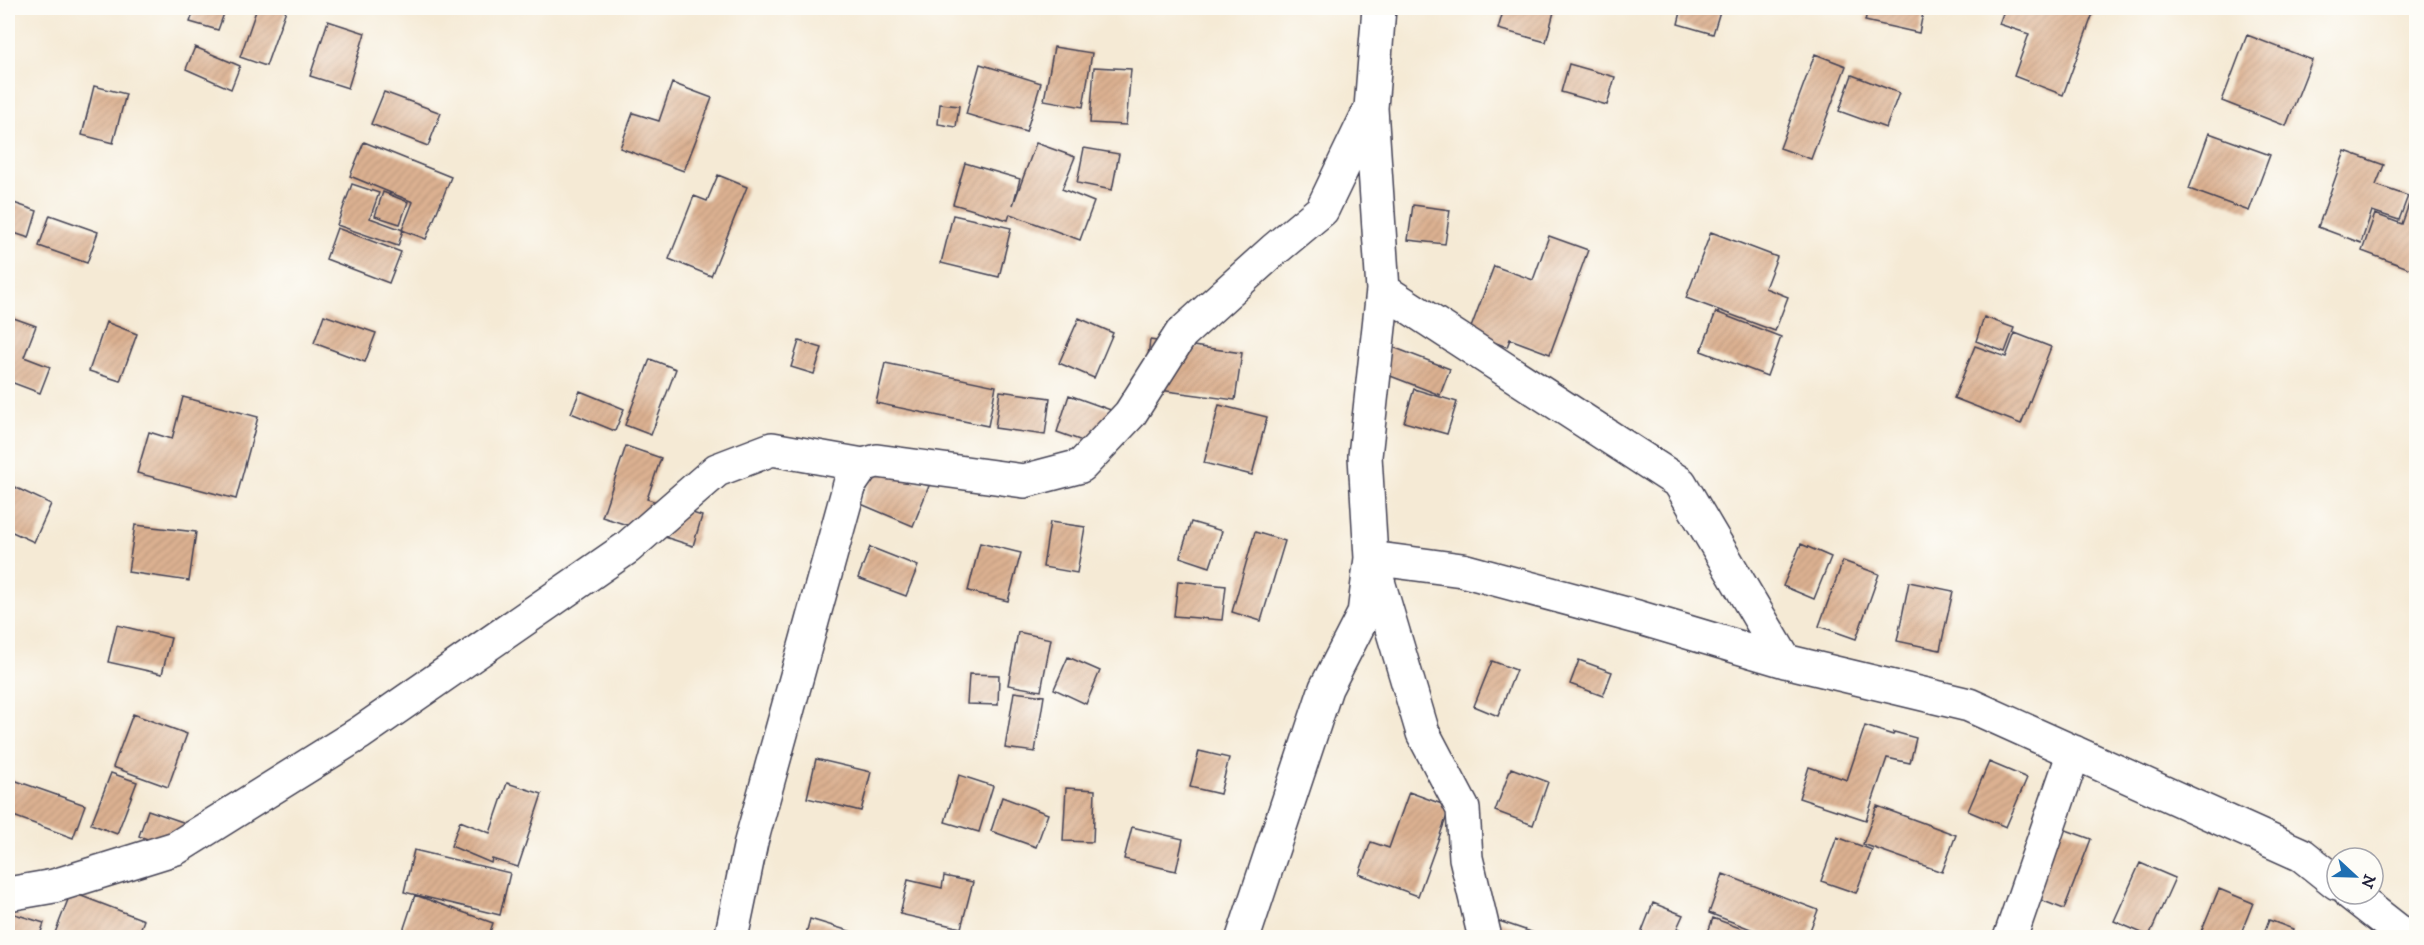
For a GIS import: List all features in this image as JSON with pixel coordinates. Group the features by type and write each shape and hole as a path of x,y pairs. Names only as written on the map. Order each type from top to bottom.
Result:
{"street":[{"path":"1243,938 1326,688 1364,614 1371,558 1365,456 1383,290 1371,108 1379,8"},
{"path":"8,894 54,886 177,848 360,733 617,554 717,470 772,449 863,465 877,461 1024,481 1081,466 1130,414 1181,334 1322,210 1371,108"},
{"path":"1383,290 1680,483 1785,661"},
{"path":"731,938 751,842 850,484 863,465"},
{"path":"1371,558 1462,570 1637,617 1785,661 1969,705 2302,855 2325,873"},
{"path":"1371,558 1423,733 1463,809 1467,858 1485,938"},
{"path":"2010,938 2074,752"},
{"path":"2366,906 2407,938"}],"building":[{"path":"195,8 226,8 218,30 190,22"},
{"path":"257,8 286,10 266,66 240,57"},
{"path":"1504,8 1555,8 1546,42 1498,29"},
{"path":"1682,8 1721,8 1713,34 1678,24"},
{"path":"1868,8 1924,8 1919,33 1865,21"},
{"path":"2005,8 2095,8 2063,95 2014,76 2029,34 1999,24"},
{"path":"328,21 365,33 348,88 310,76"},
{"path":"2247,35 2312,60 2286,126 2222,101"},
{"path":"195,47 240,66 231,89 186,69"},
{"path":"1054,47 1092,53 1083,107 1044,100"},
{"path":"1815,54 1846,66 1811,159 1780,148"},
{"path":"980,64 1041,83 1026,132 966,114"},
{"path":"1569,64 1615,77 1607,105 1561,92"},
{"path":"1094,67 1131,69 1126,125 1090,123"},
{"path":"1852,75 1899,93 1886,128 1839,111"},
{"path":"672,83 712,98 684,171 620,148 633,113 659,121"},
{"path":"94,86 126,94 113,143 82,135"},
{"path":"384,92 441,113 428,146 371,124"},
{"path":"940,104 959,106 956,127 938,124"},
{"path":"2209,133 2270,155 2249,211 2189,189"},
{"path":"364,142 451,177 426,239 402,230 413,202 350,176"},
{"path":"1036,143 1075,157 1062,189 1094,202 1080,240 1010,214 1008,220 953,204 965,163 1020,179 1013,205"},
{"path":"1084,148 1119,154 1112,190 1077,183"},
{"path":"2345,151 2384,165 2376,185 2408,196 2399,220 2372,211 2361,243 2318,227"},
{"path":"718,175 747,187 711,276 669,259 694,196 707,201"},
{"path":"352,184 379,193 370,218 403,230 398,246 337,225"},
{"path":"2416,184 2416,271 2362,251 2375,214 2402,224"},
{"path":"383,192 408,202 400,224 375,216"},
{"path":"8,201 37,211 29,238 8,231"},
{"path":"1413,205 1450,210 1445,244 1408,240"},
{"path":"50,215 98,232 87,263 39,246"},
{"path":"953,215 1011,228 999,277 941,263"},
{"path":"337,228 401,252 389,283 326,259"},
{"path":"1711,232 1777,257 1765,288 1788,297 1775,331 1686,298"},
{"path":"1549,236 1588,250 1550,354 1510,339 1507,347 1469,333 1494,266 1533,280"},
{"path":"1716,312 1781,337 1767,376 1701,351"},
{"path":"324,315 376,333 365,362 314,343"},
{"path":"8,316 36,326 24,357 50,367 40,393 8,381"},
{"path":"1984,317 2014,328 2005,352 1976,341"},
{"path":"1079,318 1113,333 1094,378 1059,363"},
{"path":"106,322 137,334 120,381 89,371"},
{"path":"2015,333 2051,347 2021,424 1954,398 1975,346 2006,357"},
{"path":"1150,340 1242,353 1235,400 1144,388"},
{"path":"799,341 822,348 814,374 791,367"},
{"path":"1390,346 1450,369 1440,395 1380,372"},
{"path":"650,359 676,369 651,435 625,425"},
{"path":"885,363 996,386 988,426 876,403"},
{"path":"1414,389 1457,402 1447,434 1404,422"},
{"path":"580,391 624,409 615,431 571,413"},
{"path":"1000,391 1050,398 1045,435 995,428"},
{"path":"1069,395 1119,413 1105,449 1057,432"},
{"path":"183,397 258,417 236,499 137,473 149,432 172,439"},
{"path":"1219,405 1267,417 1252,475 1204,463"},
{"path":"626,446 661,458 647,499 702,516 693,546 602,517"},
{"path":"877,465 929,486 913,526 861,504"},
{"path":"8,484 51,504 34,542 8,530"},
{"path":"1050,522 1085,527 1077,573 1043,567"},
{"path":"1191,522 1222,531 1210,567 1180,557"},
{"path":"135,525 196,532 189,581 128,572"},
{"path":"1255,532 1285,541 1261,621 1232,612"},
{"path":"980,543 1021,553 1008,601 968,591"},
{"path":"1801,544 1831,557 1814,599 1783,586"},
{"path":"870,547 918,566 906,596 858,578"},
{"path":"1843,561 1879,574 1856,639 1819,626"},
{"path":"1178,581 1226,586 1222,620 1174,616"},
{"path":"1909,582 1953,591 1940,650 1897,641"},
{"path":"117,625 171,638 162,674 108,662"},
{"path":"1018,632 1051,639 1041,691 1008,685"},
{"path":"1068,657 1100,671 1086,704 1054,689"},
{"path":"1579,660 1612,672 1603,696 1570,684"},
{"path":"1492,661 1516,670 1498,716 1474,706"},
{"path":"969,674 999,675 998,705 967,704"},
{"path":"1014,692 1044,696 1035,752 1005,748"},
{"path":"133,714 187,734 168,787 113,767"},
{"path":"1865,726 1893,735 1894,732 1916,738 1910,763 1887,758 1866,820 1799,798 1809,767 1847,780"},
{"path":"1199,751 1229,758 1220,794 1190,787"},
{"path":"816,759 871,772 861,811 807,798"},
{"path":"1989,762 2027,778 2006,827 1968,811"},
{"path":"1511,768 1548,782 1533,825 1495,811"},
{"path":"111,773 137,782 117,834 91,824"},
{"path":"959,775 993,786 979,832 945,822"},
{"path":"8,778 85,805 73,838 8,814"},
{"path":"507,783 542,794 518,867 492,859 491,863 451,846 460,821 490,833"},
{"path":"1066,788 1095,790 1093,842 1063,841"},
{"path":"1409,792 1450,807 1418,896 1359,874 1371,842 1389,848"},
{"path":"1002,797 1048,814 1036,847 991,831"},
{"path":"1877,806 1956,835 1942,872 1863,844"},
{"path":"148,810 197,827 187,853 139,836"},
{"path":"2055,826 2091,839 2064,909 2028,895"},
{"path":"1132,827 1183,839 1176,871 1124,859"},
{"path":"1837,837 1872,850 1856,893 1821,881"},
{"path":"414,850 510,873 500,915 404,892"},
{"path":"2140,863 2175,878 2149,936 2114,921"},
{"path":"1723,874 1818,910 1807,938 1774,938 1709,913"},
{"path":"944,876 973,882 961,928 900,914 908,880 942,888"},
{"path":"2219,889 2253,903 2239,938 2208,938 2200,934"},
{"path":"71,892 144,920 137,938 53,938"},
{"path":"415,895 493,923 488,938 410,938 402,934"},
{"path":"1653,903 1683,915 1677,928 1700,938 1640,936"},
{"path":"8,912 44,923 39,938 8,938"},
{"path":"1713,918 1764,937 1764,938 1706,938"},
{"path":"810,919 869,937 869,938 805,938"},
{"path":"2269,920 2293,929 2290,938 2262,938"},
{"path":"1499,921 1537,934 1536,938 1493,938"}]}
